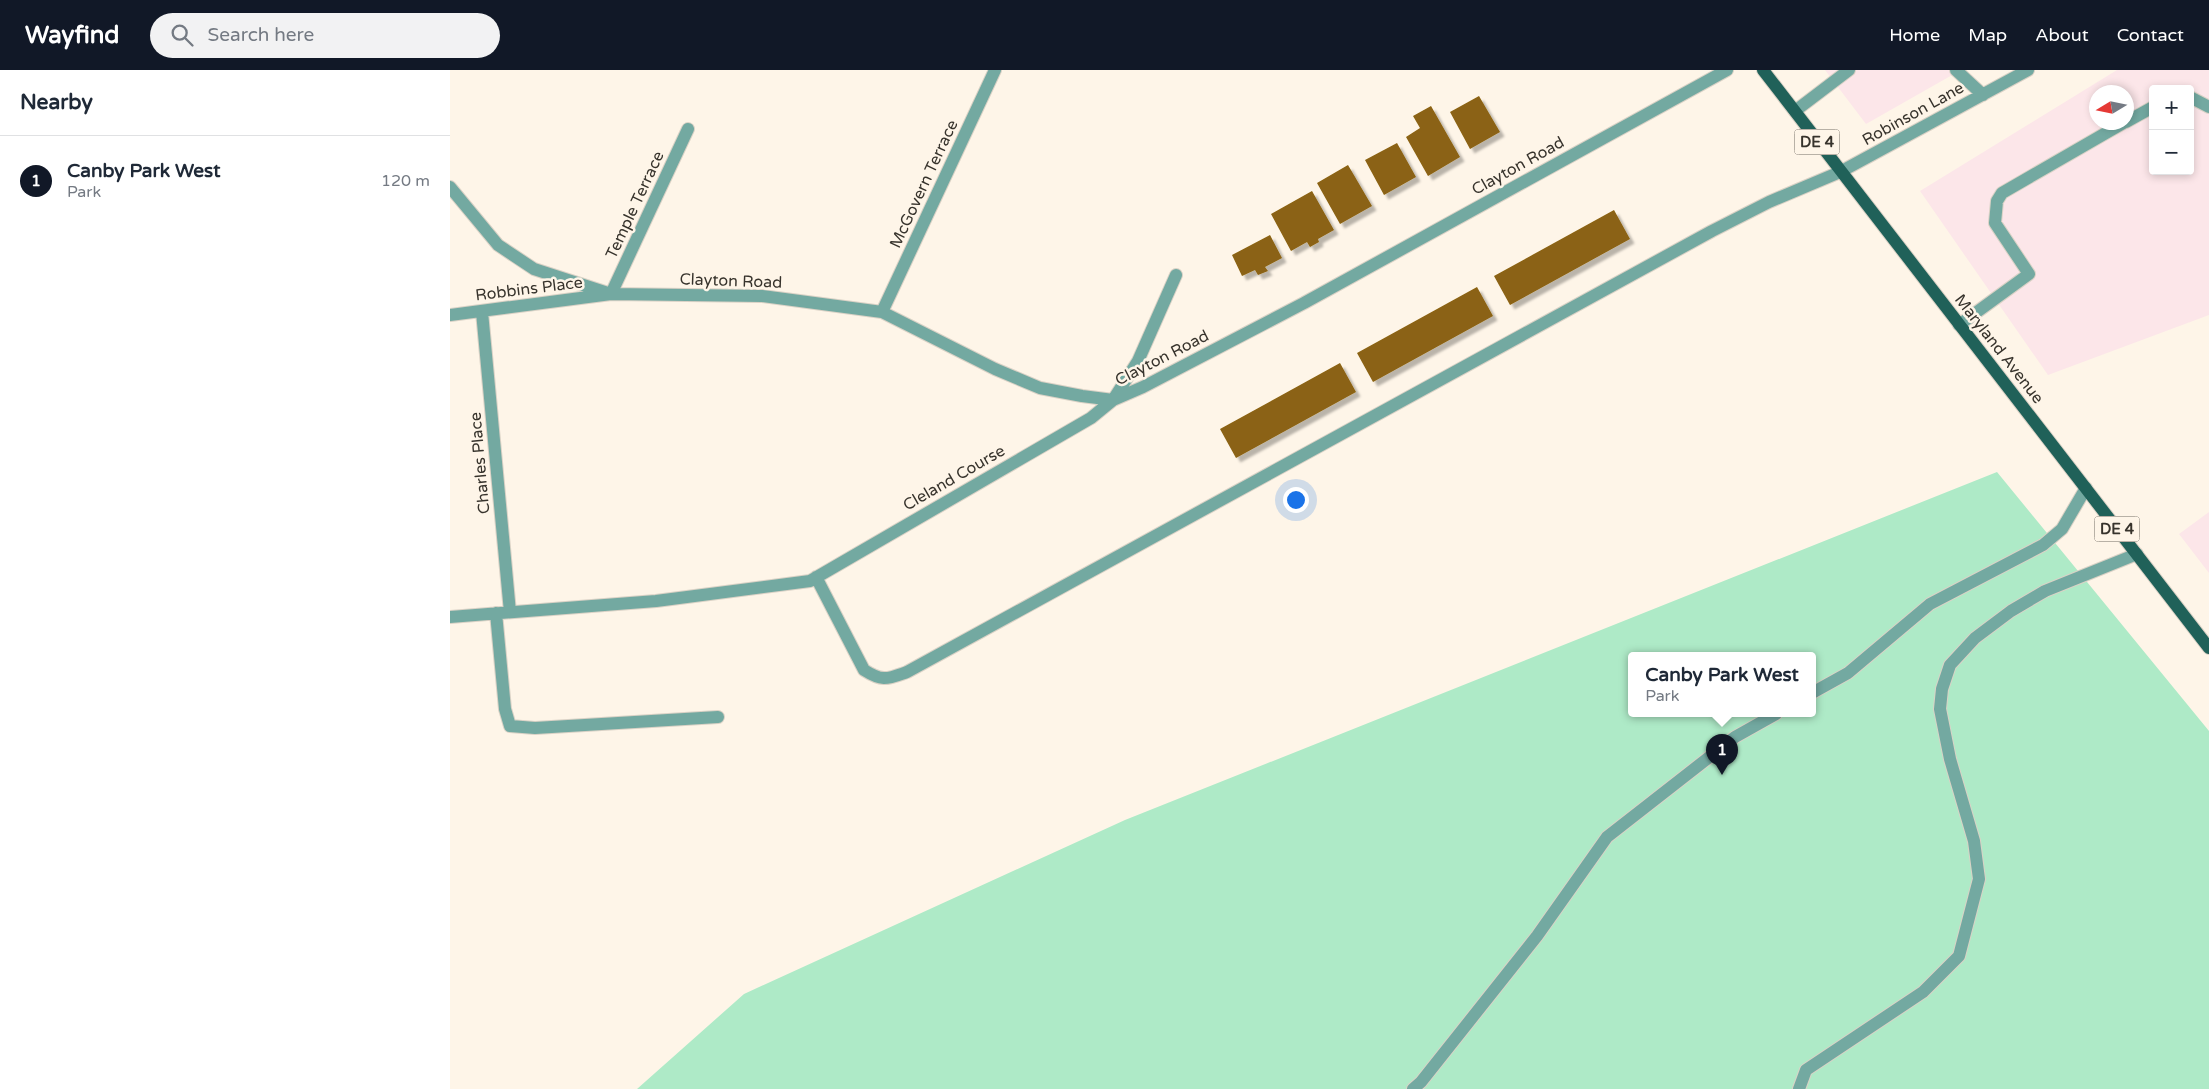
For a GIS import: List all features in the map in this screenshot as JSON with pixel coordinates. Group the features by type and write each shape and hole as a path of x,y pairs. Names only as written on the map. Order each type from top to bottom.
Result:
{"main road":[{"name":"Maryland Avenue","path":"1764,70 1840,172 2209,648"}],"street":[{"name":"McGovern Terrace","path":"882,312 995,70"},
{"name":"Clayton Road","path":"450,187 498,245 534,269 611,294 762,296 882,312 995,369 1040,388 1113,400 1143,387 1304,303 1727,70"},
{"path":"1795,111 1849,70"},
{"path":"1956,70 1983,94"},
{"name":"Robinson Lane","path":"813,579 864,670 878,679 890,678 907,672 1712,232 1768,202 1840,172 2028,70"},
{"path":"2194,100 2209,107"},
{"path":"2134,117 2149,108"},
{"name":"Temple Terrace","path":"611,294 688,129"},
{"path":"1959,325 2029,274 1995,223 1997,201 2002,193 2112,130"},
{"path":"1113,400 1138,361 1176,275"},
{"name":"Robbins Place","path":"450,315 611,294"},
{"name":"Charles Place","path":"482,312 510,612"},
{"name":"Cleland Course","path":"813,579 1090,418 1113,400"},
{"path":"1816,691 1848,673 1930,604 2043,545 2062,529 2086,488"},
{"path":"1799,1089 1806,1070 1923,992 1959,956 1979,879 1974,841 1950,759 1940,710 1942,689 1950,665 1976,638 2011,611 2045,591 2137,554"},
{"path":"450,617 656,601 813,579"},
{"path":"496,613 505,709 510,726 535,728 718,717"},
{"path":"1413,1089 1421,1082 1537,936 1607,837 1735,737 1771,717"}],"shaded area":[{"path":"1825,70 1961,70 1866,124"},
{"path":"2117,70 2209,70 2209,315 2048,375 1920,191 2089,87 2089,130 2134,130 2134,85 2093,85"},
{"path":"2209,512 2209,573 2179,534"}],"green space":[{"path":"1997,472 2209,731 2209,1089 637,1089 744,994 1125,820"}],"building":[{"path":"1479,96 1500,132 1470,149 1450,112"},
{"path":"1431,106 1460,157 1428,176 1406,137 1420,128 1413,116"},
{"path":"1397,143 1416,177 1384,195 1365,160"},
{"path":"1348,165 1372,206 1340,224 1317,183"},
{"path":"1312,191 1334,230 1318,239 1319,242 1310,247 1307,242 1291,251 1271,214"},
{"path":"1614,210 1630,239 1510,305 1494,276"},
{"path":"1270,235 1282,258 1265,267 1268,271 1258,275 1255,270 1242,276 1232,255"},
{"path":"1477,287 1493,316 1373,382 1357,353"},
{"path":"1340,363 1356,392 1236,458 1220,429"}],"place":[{"name":"Canby Park West","path":"1722,775"}]}
